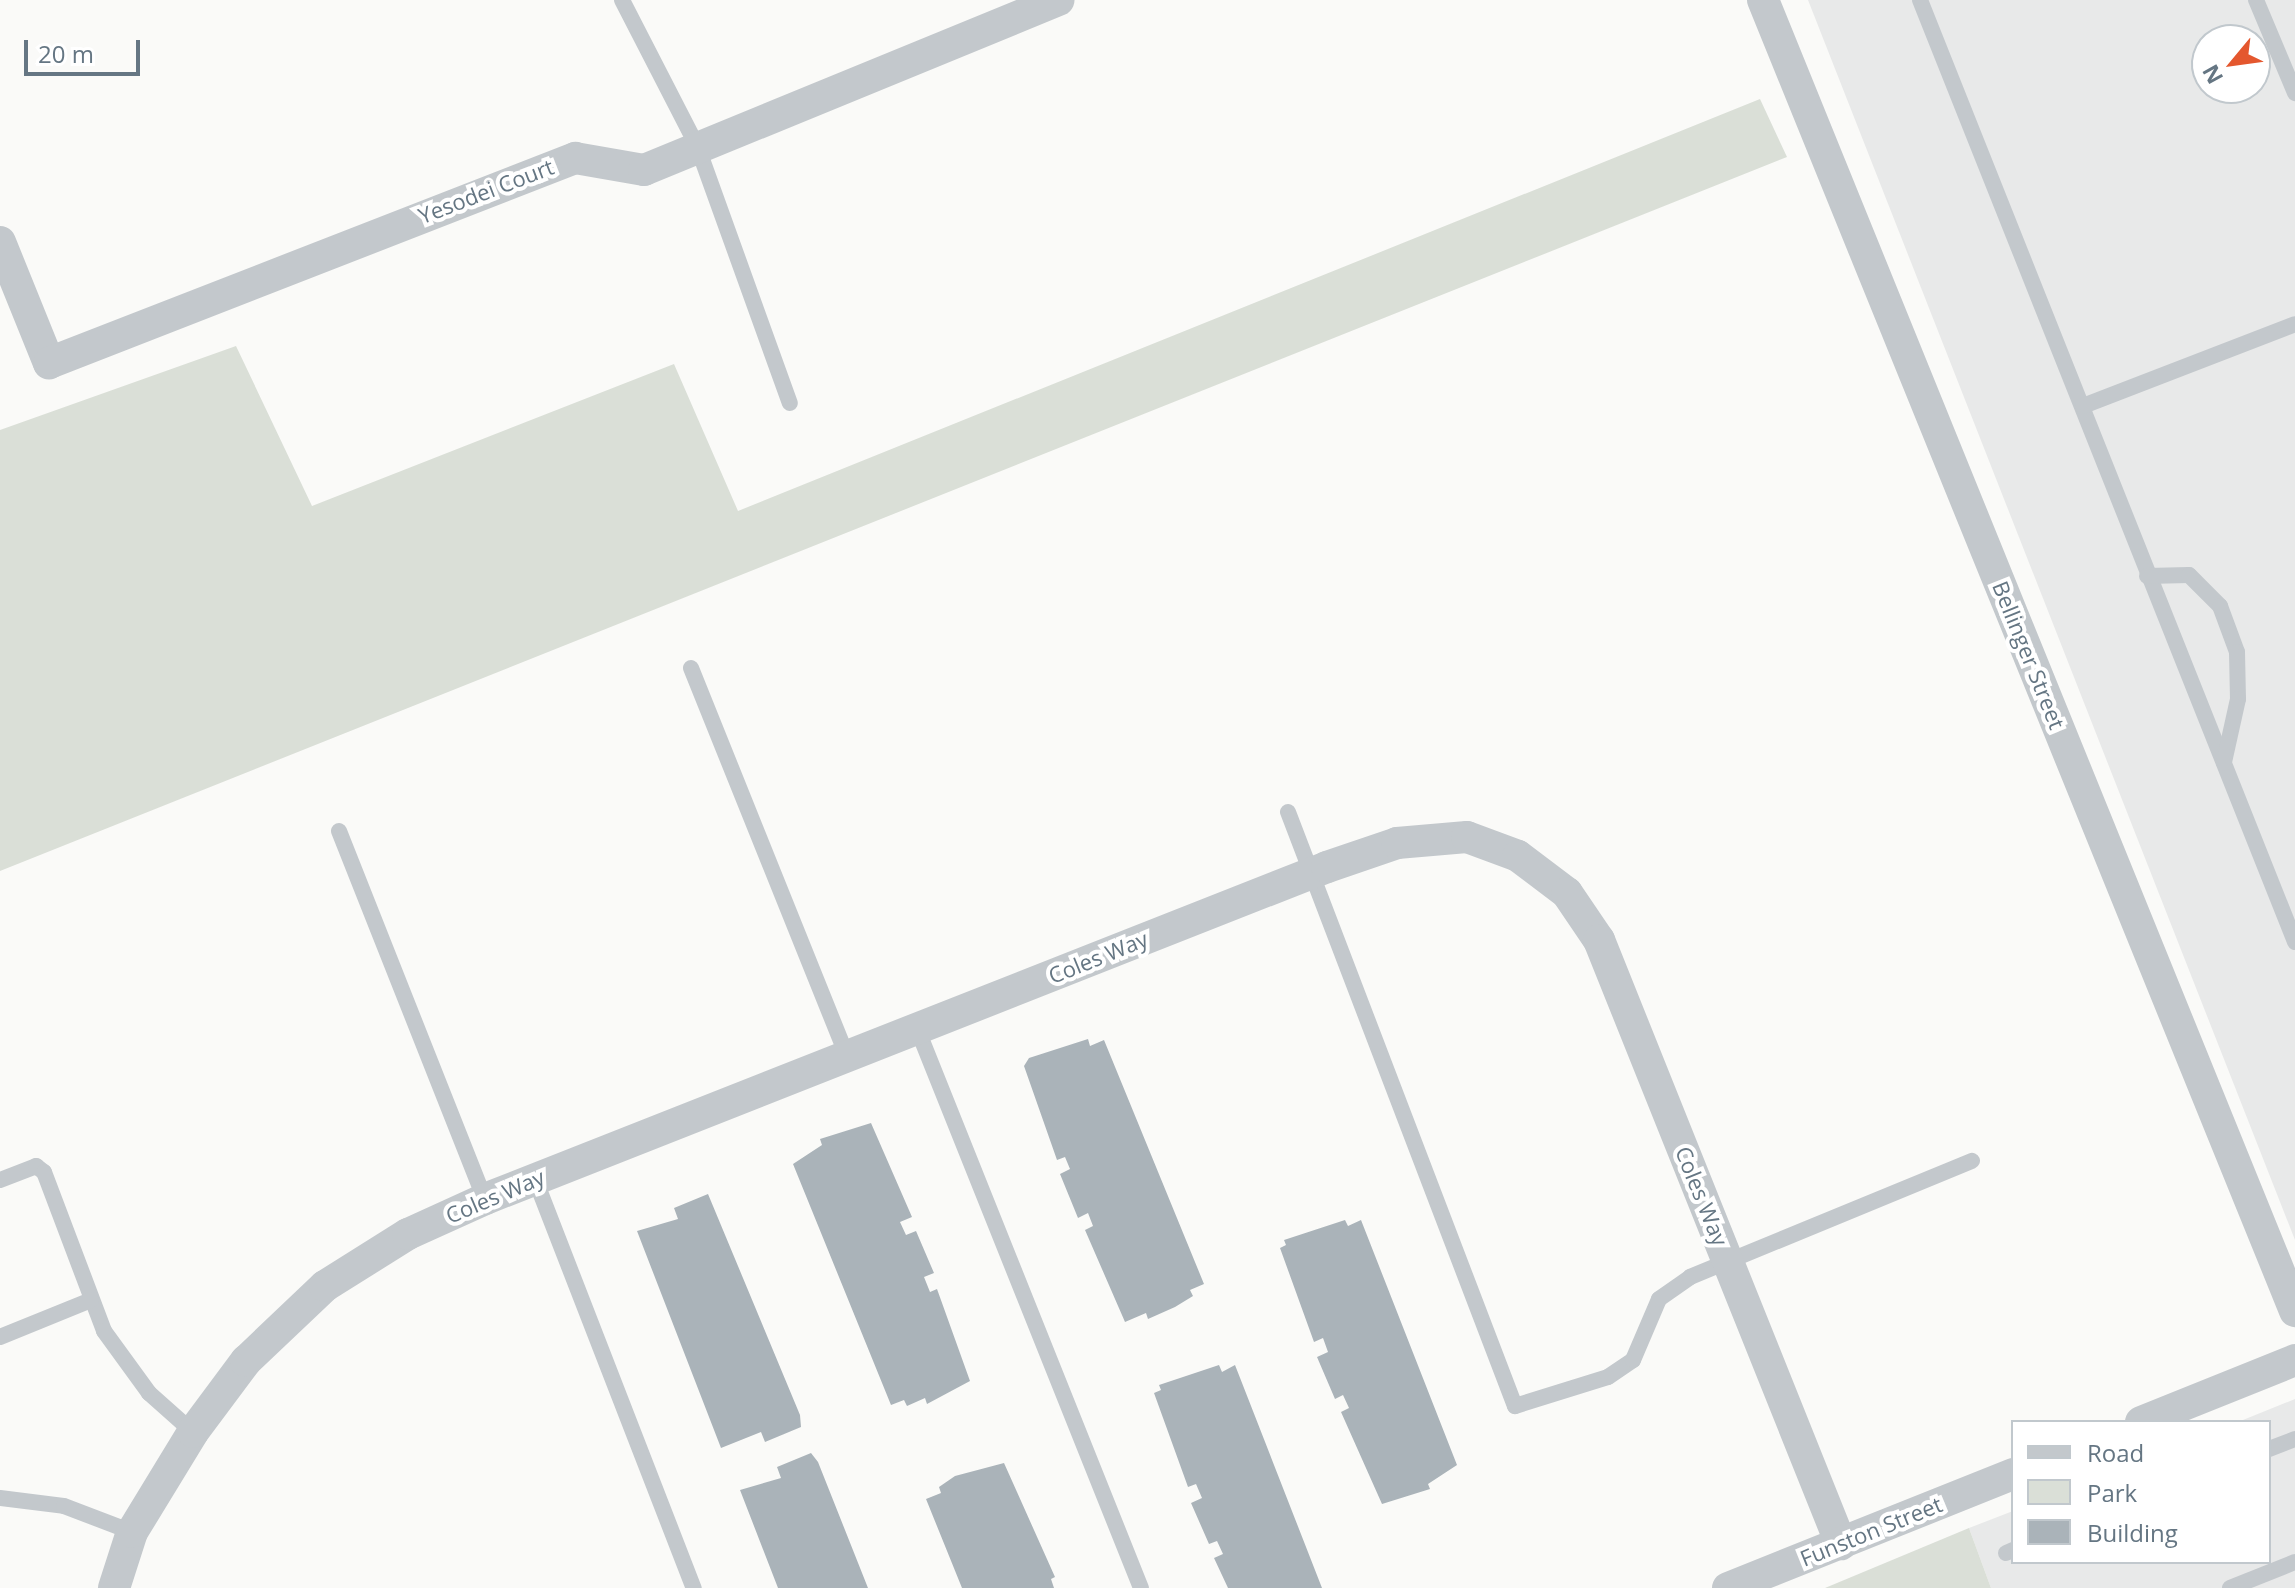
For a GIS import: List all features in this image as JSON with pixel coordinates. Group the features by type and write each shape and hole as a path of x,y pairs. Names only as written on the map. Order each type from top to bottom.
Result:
{"street":[{"name":"Yesodei Court","path":"0,242 49,363 575,158 644,170 1058,0"},
{"name":"Bellinger Street","path":"1763,0 2295,1311"},
{"name":"Coles Way","path":"114,1588 132,1532 193,1432 246,1361 325,1286 408,1234 535,1179 1312,873 1397,843 1467,837 1518,856 1567,893 1599,940 1841,1544"},
{"path":"2146,1420 2295,1360"},
{"name":"Funston Street","path":"1728,1588 2011,1475"}],"lane":[{"path":"622,0 698,148 790,403"},
{"path":"1920,0 2295,942"},
{"path":"2256,0 2295,93"},
{"path":"2083,406 2295,324"},
{"path":"2147,576 2189,575 2220,606 2237,652 2238,699 2224,762"},
{"path":"691,668 847,1056"},
{"path":"1288,812 1515,1406 1608,1377 1633,1360 1659,1299 1690,1277 1972,1161"},
{"path":"339,831 485,1199"},
{"path":"917,1028 1141,1588"},
{"path":"0,1180 36,1166 44,1172 104,1331 149,1393 193,1432"},
{"path":"535,1179 694,1588"},
{"path":"0,1337 91,1300"},
{"path":"2271,1448 2295,1439"},
{"path":"0,1498 64,1506 132,1532"},
{"path":"2230,1588 2295,1562"}],"shaded area":[{"path":"1808,0 2295,0 2295,1240"},
{"path":"2295,1399 2295,1588 1991,1588 1969,1528 2011,1512 2011,1564 2271,1564 2271,1420 2243,1420"}],"green space":[{"path":"1760,99 1787,157 0,871 0,430 236,346 312,506 674,364 738,511"},
{"path":"1969,1528 1991,1588 1825,1588"}],"building":[{"path":"1088,1039 1090,1046 1104,1040 1204,1284 1190,1290 1193,1296 1148,1319 1146,1313 1125,1322 1085,1230 1093,1226 1088,1213 1078,1218 1060,1174 1070,1169 1065,1157 1057,1160 1024,1066 1029,1058"},
{"path":"871,1123 912,1217 900,1222 906,1235 916,1231 934,1273 924,1277 930,1292 937,1289 970,1381 927,1404 925,1398 907,1406 904,1400 891,1405 793,1164 822,1145 820,1139"},
{"path":"708,1194 800,1415 801,1427 765,1442 761,1432 721,1448 637,1231 678,1219 674,1208"},
{"path":"1345,1220 1348,1226 1361,1220 1457,1465 1428,1484 1430,1489 1382,1504 1341,1412 1349,1408 1343,1395 1335,1399 1317,1357 1328,1352 1323,1338 1314,1342 1280,1248 1286,1245 1284,1240"},
{"path":"1219,1365 1222,1372 1235,1365 1322,1588 1228,1588 1214,1558 1223,1554 1217,1541 1209,1544 1191,1503 1202,1498 1196,1484 1188,1487 1154,1393 1161,1390 1159,1385"},
{"path":"811,1453 818,1462 868,1588 778,1588 740,1490 781,1478 777,1467"},
{"path":"1004,1463 1055,1577 1051,1579 1054,1588 962,1588 926,1499 941,1493 939,1487 955,1476"}]}
